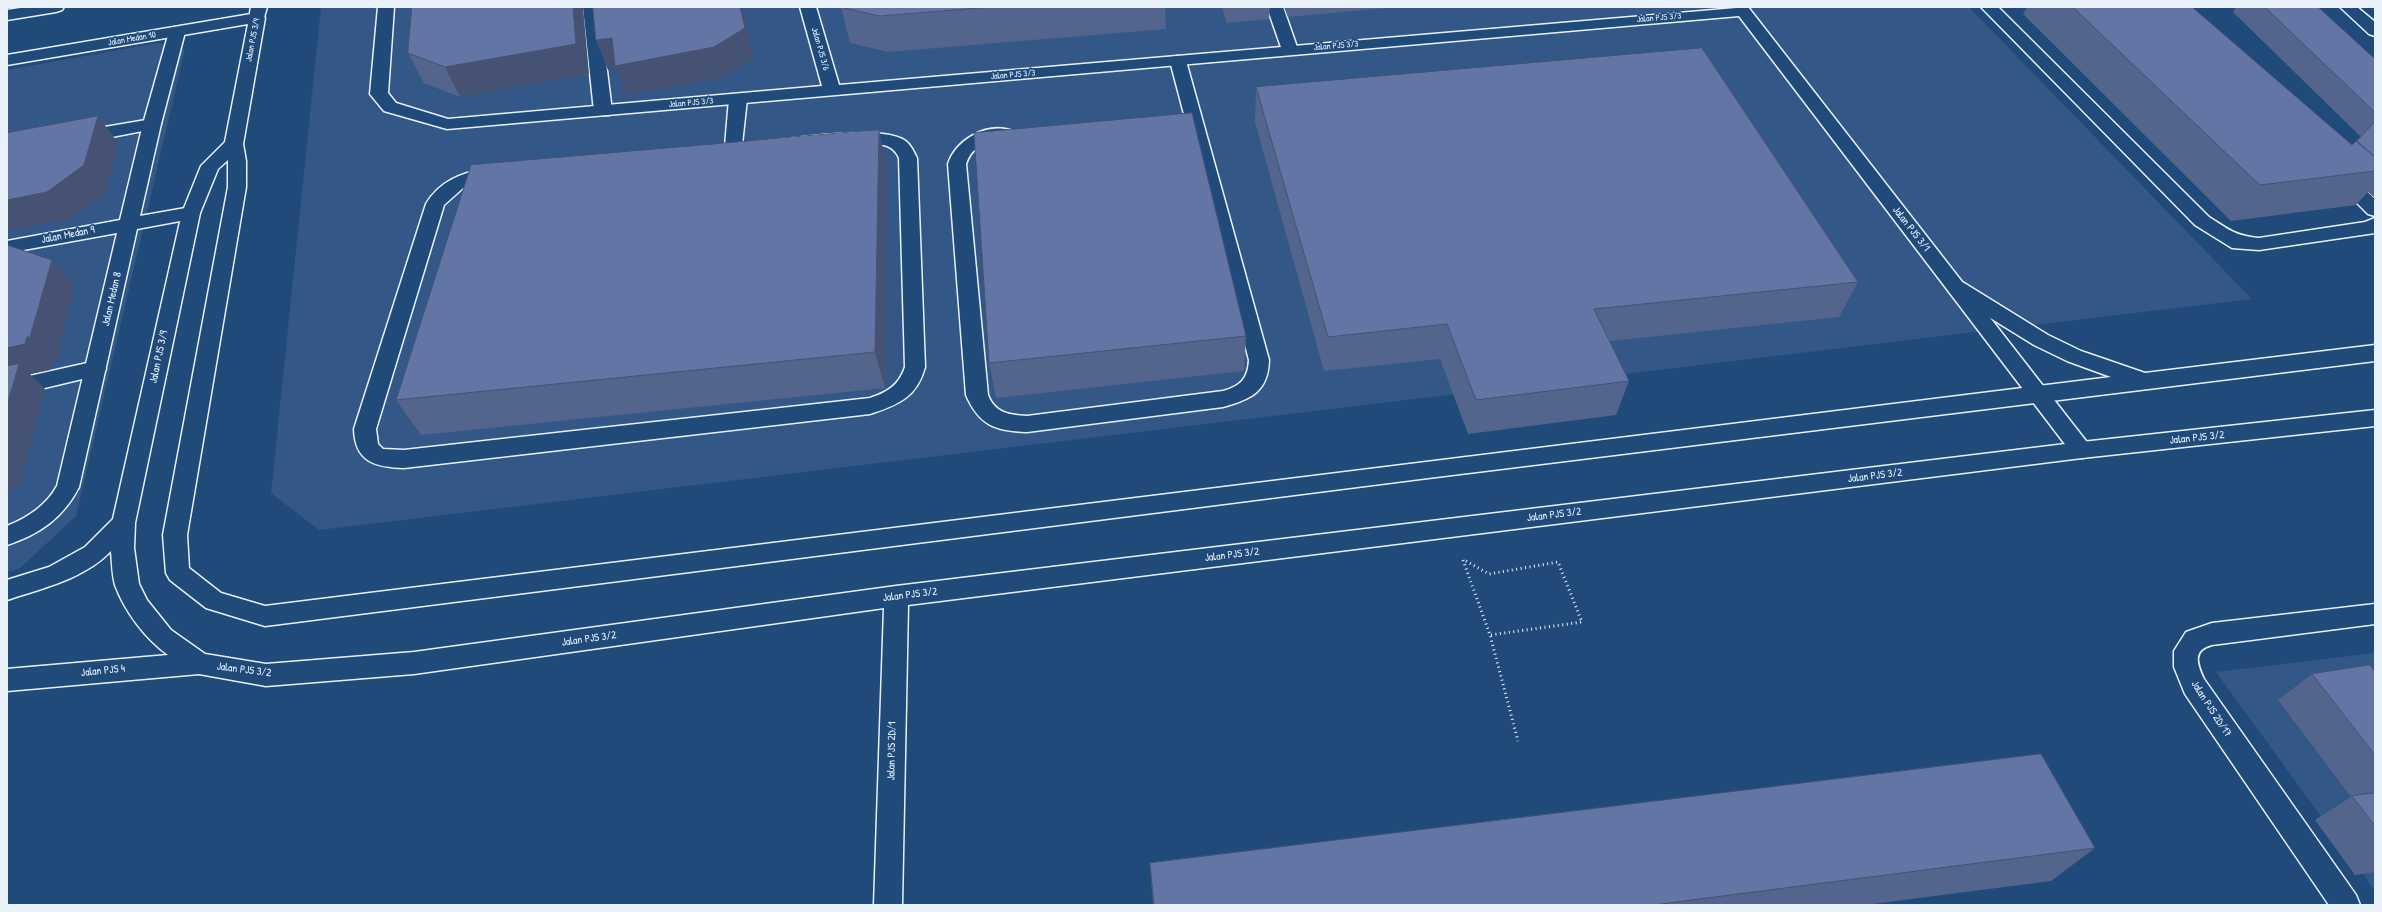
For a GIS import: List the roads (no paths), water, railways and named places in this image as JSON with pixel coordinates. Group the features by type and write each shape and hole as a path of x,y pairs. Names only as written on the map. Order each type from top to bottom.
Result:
{"main road":[{"path":"7,15 56,7"},
{"name":"Jalan PJS 3/3","path":"386,7 379,94 390,107 447,124 1178,61 1741,9"},
{"path":"591,7 603,111"},
{"name":"Jalan PJS 3/6","path":"808,7 832,91"},
{"path":"1275,7 1290,50"},
{"path":"1989,7 2202,221 2228,238 2239,243 2259,244 2371,228 2375,224"},
{"path":"2348,7 2375,31"},
{"name":"Jalan PJS 3/1","path":"1741,9 2082,450"},
{"name":"Jalan Medan 10","path":"7,60 177,32 258,13"},
{"name":"Jalan PJS 3/9","path":"258,13 234,144 237,161 237,187 175,535 178,573 214,601 264,616 1420,470 2039,394"},
{"name":"Jalan Medan 8","path":"7,536 26,529 46,517 61,502 68,487 152,124 177,32"},
{"path":"1022,132 979,139 967,145 959,154 957,164 977,395 982,408 993,418 1008,423 1027,424 1223,399 1240,394 1253,385 1259,374 1259,360 1178,61"},
{"path":"733,150 738,99"},
{"path":"1173,117 1193,115"},
{"path":"68,140 152,124"},
{"path":"868,138 883,138 896,142 905,148 908,158 915,367 912,380 902,392 887,401 870,406 404,460 386,459 372,453 364,442 365,429 435,204 442,194 454,184 485,174 733,150 868,138"},
{"name":"Jalan PJS 3/9","path":"127,584 122,548 124,523 191,213 210,166 234,144"},
{"path":"2327,164 2375,210"},
{"name":"Jalan Medan 9","path":"7,247 130,223 191,213"},
{"path":"1957,288 2041,340 2074,356 2146,382"},
{"path":"2039,394 2146,382 2375,352"},
{"path":"7,389 96,369"},
{"name":"Jalan PJS 3/2","path":"127,584 138,607 162,637 199,663 225,669 266,675 414,663 896,596 2082,450 2375,418"},
{"path":"7,590 56,574 93,554 124,523"},
{"name":"Jalan PJS 2D/1","path":"888,905 896,596"},
{"name":"Jalan PJS 2D/17","path":"2346,905 2194,686 2186,668 2186,651 2195,639 2212,634 2375,614"},
{"name":"Jalan PJS 4","path":"7,680 199,663"}]}
